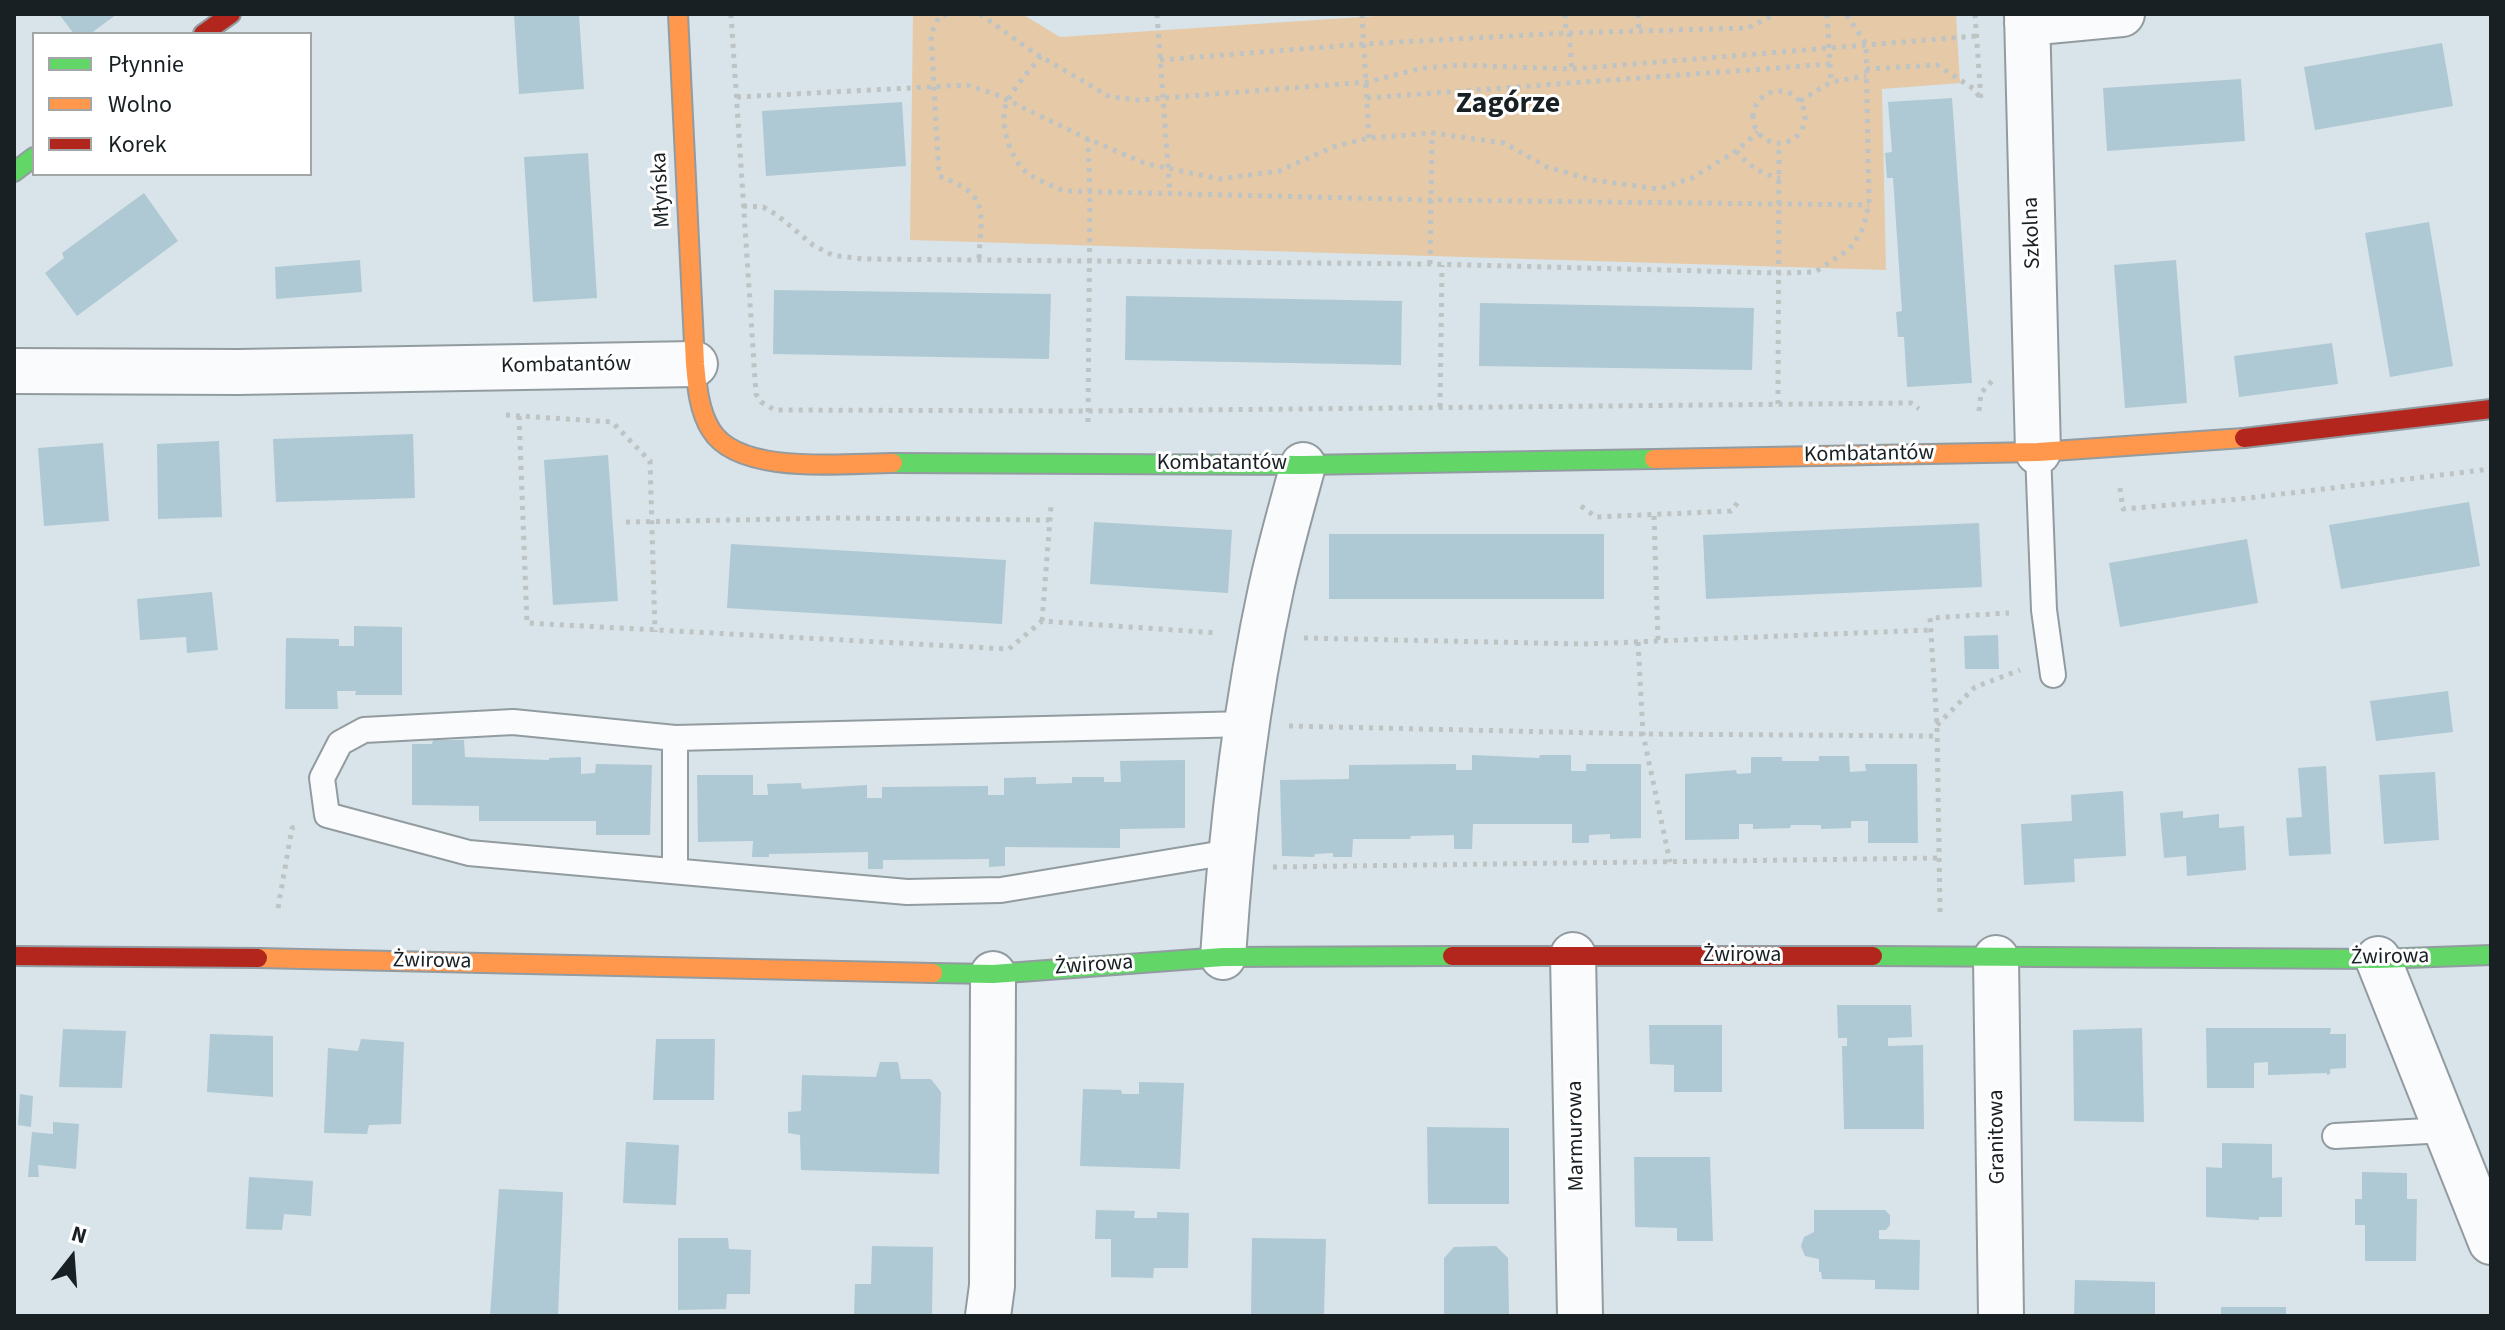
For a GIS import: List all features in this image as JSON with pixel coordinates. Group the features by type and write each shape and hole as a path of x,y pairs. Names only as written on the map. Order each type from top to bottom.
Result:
{"street":[{"path":"206,32 231,14"},
{"name":"Młyńska","path":"678,14 695,364"},
{"path":"2027,18 2122,14"},
{"name":"Szkolna","path":"2027,18 2038,452"},
{"path":"14,172 32,158"},
{"name":"Kombatantów","path":"14,371 238,372 695,364 701,411 716,441 741,455 779,463 1303,465 2038,452 2281,436 2491,409"},
{"path":"1223,957 1247,860 1248,724 1271,590 1303,465"},
{"name":"Żwirowa","path":"14,956 342,959 993,974 1223,957 1573,955 2378,959 2491,955"},
{"name":"Marmurowa","path":"1573,955 1580,1316"},
{"name":"Granitowa","path":"1996,958 2001,1316"},
{"path":"2378,959 2491,1242"},
{"path":"988,1316 992,1286 993,974"}],"lane":[{"path":"2038,452 2044,610 2051,665"},
{"path":"1247,860 1001,890 907,892 469,853 327,815 322,778 340,743 364,730 513,722 675,738 1248,724"},
{"path":"675,738 675,869"},
{"path":"2335,1136 2446,1130"}],"path":[{"path":"731,14 756,394 761,402 775,410 1087,411 1911,403 1921,410"},
{"path":"947,14 939,16 931,34 939,176 963,185 977,199 982,220 979,259"},
{"path":"980,14 1041,56 1110,97 1139,100 1367,82 1423,68 1460,65 1572,69 1976,36 1975,14"},
{"path":"1157,14 1170,194"},
{"path":"1362,14 1369,138"},
{"path":"1565,14 1572,69"},
{"path":"1638,14 1639,30"},
{"path":"1160,60 1364,44 1639,30 1748,28 1776,14"},
{"path":"1827,14 1831,82"},
{"path":"742,206 763,207 813,245 832,255 864,259 1430,264 1815,272 1853,245 1863,228 1869,205 1866,44 1846,14"},
{"path":"1041,56 1008,100 1004,111 1005,130 1023,170 1064,191 1431,200 1869,205"},
{"path":"1367,98 1830,64"},
{"path":"1800,101 1831,82 1866,72 1937,65 1974,89 1981,99"},
{"path":"737,97 967,85 1008,100 1147,164 1220,179 1279,171 1333,147 1369,138 1432,133 1504,143 1547,167 1592,180 1658,189 1692,178 1736,151 1758,132"},
{"path":"1784,91 1800,101 1804,108 1803,125 1793,138 1779,144 1758,132 1752,115 1755,106 1767,94 1784,91"},
{"path":"1430,264 1432,133"},
{"path":"1088,139 1089,464"},
{"path":"1778,404 1779,144"},
{"path":"1736,151 1746,163 1769,176 1780,178"},
{"path":"1440,407 1442,265"},
{"path":"1976,422 1981,393 1994,379"},
{"path":"503,415 612,422 650,461 655,632"},
{"path":"519,416 527,623 1009,649 1042,621 1263,636 1584,644 1931,630"},
{"path":"2119,482 2123,509 2240,499 2491,469"},
{"path":"1042,621 1053,493"},
{"path":"1654,516 1658,641"},
{"path":"626,522 835,518 1049,520"},
{"path":"1941,957 1937,726 1930,618 2044,610"},
{"path":"1638,642 1643,734 1671,862"},
{"path":"1937,726 1975,687 2013,673 2051,665"},
{"path":"1248,724 1643,734 1936,736"},
{"path":"278,908 292,828 327,815"},
{"path":"1247,860 1671,862 1939,858"}],"shaded area":[{"path":"913,14 1022,14 1060,37 1406,14 1956,14 1960,83 1882,89 1886,270 910,240"}],"building":[{"path":"59,14 117,14 93,32 72,32"},
{"path":"514,14 579,14 584,89 519,94"},
{"path":"2442,43 2453,106 2315,130 2304,67"},
{"path":"2241,79 2245,141 2107,151 2103,88"},
{"path":"1952,98 1972,383 1907,387 1904,337 1898,337 1896,312 1902,311 1893,178 1887,178 1885,153 1892,152 1888,102"},
{"path":"902,102 906,166 766,176 762,111"},
{"path":"588,153 597,298 533,302 524,157"},
{"path":"144,193 178,241 77,316 45,273 64,258 62,253"},
{"path":"2429,222 2453,366 2390,377 2365,233"},
{"path":"360,260 362,292 276,299 275,267"},
{"path":"2176,260 2187,403 2125,408 2114,265"},
{"path":"774,290 1051,294 1049,359 773,354"},
{"path":"1126,296 1402,301 1401,365 1125,360"},
{"path":"1480,303 1754,308 1752,370 1479,366"},
{"path":"2332,343 2338,384 2239,397 2234,356"},
{"path":"413,434 415,498 276,502 273,439"},
{"path":"219,441 222,517 158,519 157,444"},
{"path":"103,443 109,521 44,526 38,448"},
{"path":"608,455 618,601 553,605 544,460"},
{"path":"2469,502 2480,566 2341,589 2329,525"},
{"path":"1094,522 1232,530 1228,593 1090,584"},
{"path":"1979,523 1982,587 1706,599 1703,535"},
{"path":"1329,534 1604,534 1604,599 1329,599"},
{"path":"2247,539 2258,603 2120,627 2109,563"},
{"path":"731,544 1006,560 1002,624 727,608"},
{"path":"212,592 218,650 187,653 186,637 140,640 137,599"},
{"path":"354,626 402,627 402,695 355,695 356,691 337,691 338,709 285,709 286,638 339,639 339,646 354,646"},
{"path":"1998,635 1999,669 1965,669 1964,636"},
{"path":"2448,691 2453,732 2376,741 2370,701"},
{"path":"433,740 464,740 465,757 549,760 581,757 581,774 595,773 596,764 652,765 650,835 596,835 596,821 479,821 479,806 412,805 412,744 432,744"},
{"path":"1472,755 1539,758 1540,755 1571,755 1571,771 1586,771 1586,764 1641,764 1641,838 1610,839 1610,834 1589,835 1589,843 1572,843 1572,824 1473,824 1472,849 1454,849 1454,835 1411,836 1410,839 1353,839 1352,857 1333,857 1333,853 1315,854 1314,857 1282,856 1280,780 1349,779 1349,765 1456,764 1456,770 1472,770"},
{"path":"1819,756 1849,756 1850,772 1866,771 1865,764 1917,764 1918,843 1868,843 1868,821 1851,821 1851,828 1821,829 1821,825 1791,825 1790,828 1753,829 1753,824 1739,824 1739,839 1685,840 1685,774 1736,770 1737,774 1751,773 1751,757 1819,761"},
{"path":"1185,760 1185,828 1120,829 1120,848 1005,847 1005,866 989,867 989,859 883,860 883,869 868,869 868,852 752,857 753,841 698,842 697,775 753,775 753,795 768,795 767,784 801,783 802,789 867,785 867,798 882,798 882,787 988,786 988,795 1004,795 1004,778 1036,777 1036,784 1072,783 1072,777 1104,777 1104,782 1121,782 1120,761"},
{"path":"2326,766 2331,854 2289,856 2286,818 2302,817 2298,768"},
{"path":"2435,772 2439,840 2384,844 2379,775"},
{"path":"2123,791 2126,856 2074,859 2075,882 2024,885 2021,824 2072,821 2071,795"},
{"path":"2183,811 2183,818 2219,814 2219,828 2244,826 2246,870 2187,876 2186,856 2164,858 2160,813"},
{"path":"1837,1005 1911,1005 1912,1037 1888,1038 1888,1046 1923,1045 1924,1129 1844,1129 1842,1046 1847,1046 1847,1038 1838,1038"},
{"path":"1649,1025 1722,1025 1722,1092 1674,1092 1674,1065 1650,1064"},
{"path":"2142,1028 2144,1122 2074,1121 2073,1030"},
{"path":"2206,1028 2331,1028 2330,1034 2346,1034 2346,1068 2330,1069 2327,1075 2268,1075 2268,1062 2254,1063 2254,1088 2207,1088"},
{"path":"63,1029 126,1031 122,1088 59,1087"},
{"path":"210,1034 273,1036 273,1097 207,1092"},
{"path":"361,1039 404,1042 401,1124 369,1125 367,1134 324,1133 328,1048 358,1051"},
{"path":"656,1039 715,1039 714,1100 653,1100"},
{"path":"880,1062 898,1062 901,1079 931,1079 941,1092 939,1174 801,1170 800,1135 788,1133 788,1112 801,1111 802,1075 876,1077"},
{"path":"1139,1082 1184,1083 1180,1169 1080,1166 1083,1089 1139,1094"},
{"path":"20,1094 33,1096 31,1127 18,1125"},
{"path":"53,1122 79,1124 76,1169 38,1165 39,1177 28,1177 32,1132 53,1134"},
{"path":"1427,1127 1509,1128 1509,1204 1428,1204"},
{"path":"626,1142 679,1145 676,1205 623,1203"},
{"path":"2222,1143 2272,1144 2272,1178 2282,1177 2282,1217 2259,1217 2259,1220 2206,1217 2206,1167 2222,1168"},
{"path":"1634,1157 1710,1157 1713,1241 1677,1241 1677,1228 1635,1227"},
{"path":"2362,1172 2407,1173 2407,1199 2417,1199 2416,1261 2365,1261 2365,1225 2355,1225 2355,1199 2362,1199"},
{"path":"249,1177 313,1181 311,1216 284,1214 282,1230 246,1229"},
{"path":"499,1189 563,1192 558,1316 490,1316"},
{"path":"1096,1210 1135,1211 1134,1218 1157,1218 1157,1212 1189,1213 1188,1268 1154,1268 1153,1278 1111,1277 1111,1239 1095,1239"},
{"path":"1814,1210 1885,1210 1890,1215 1890,1225 1886,1230 1879,1230 1879,1239 1920,1240 1919,1290 1875,1289 1875,1280 1822,1279 1819,1259 1805,1256 1801,1246 1804,1237 1814,1232"},
{"path":"678,1238 728,1238 729,1249 751,1250 750,1294 727,1294 726,1309 678,1310"},
{"path":"1252,1238 1326,1239 1324,1316 1251,1316"},
{"path":"872,1246 933,1247 932,1316 854,1316 855,1284 871,1284"},
{"path":"1496,1246 1508,1258 1509,1316 1444,1316 1444,1258 1454,1247"},
{"path":"2075,1280 2155,1282 2155,1316 2074,1316"},
{"path":"2221,1307 2286,1307 2286,1316 2221,1316"}],"traffic: fast":[{"path":"14,172 32,158"},
{"path":"893,463 1303,465 1654,459"},
{"path":"1873,956 2378,959 2491,955"},
{"path":"933,973 993,974 1223,957 1452,956"}],"traffic: slow":[{"path":"678,14 695,364 699,398 707,423 725,445 744,455 768,461 822,465 893,463"},
{"path":"1654,459 2038,452 2244,438"},
{"path":"258,958 933,973"}],"traffic: jam":[{"path":"206,32 231,14"},
{"path":"2244,438 2491,409"},
{"path":"14,956 258,958"},
{"path":"1452,956 1873,956"}],"district":[{"name":"Zagórze","path":"1508,105"}]}
